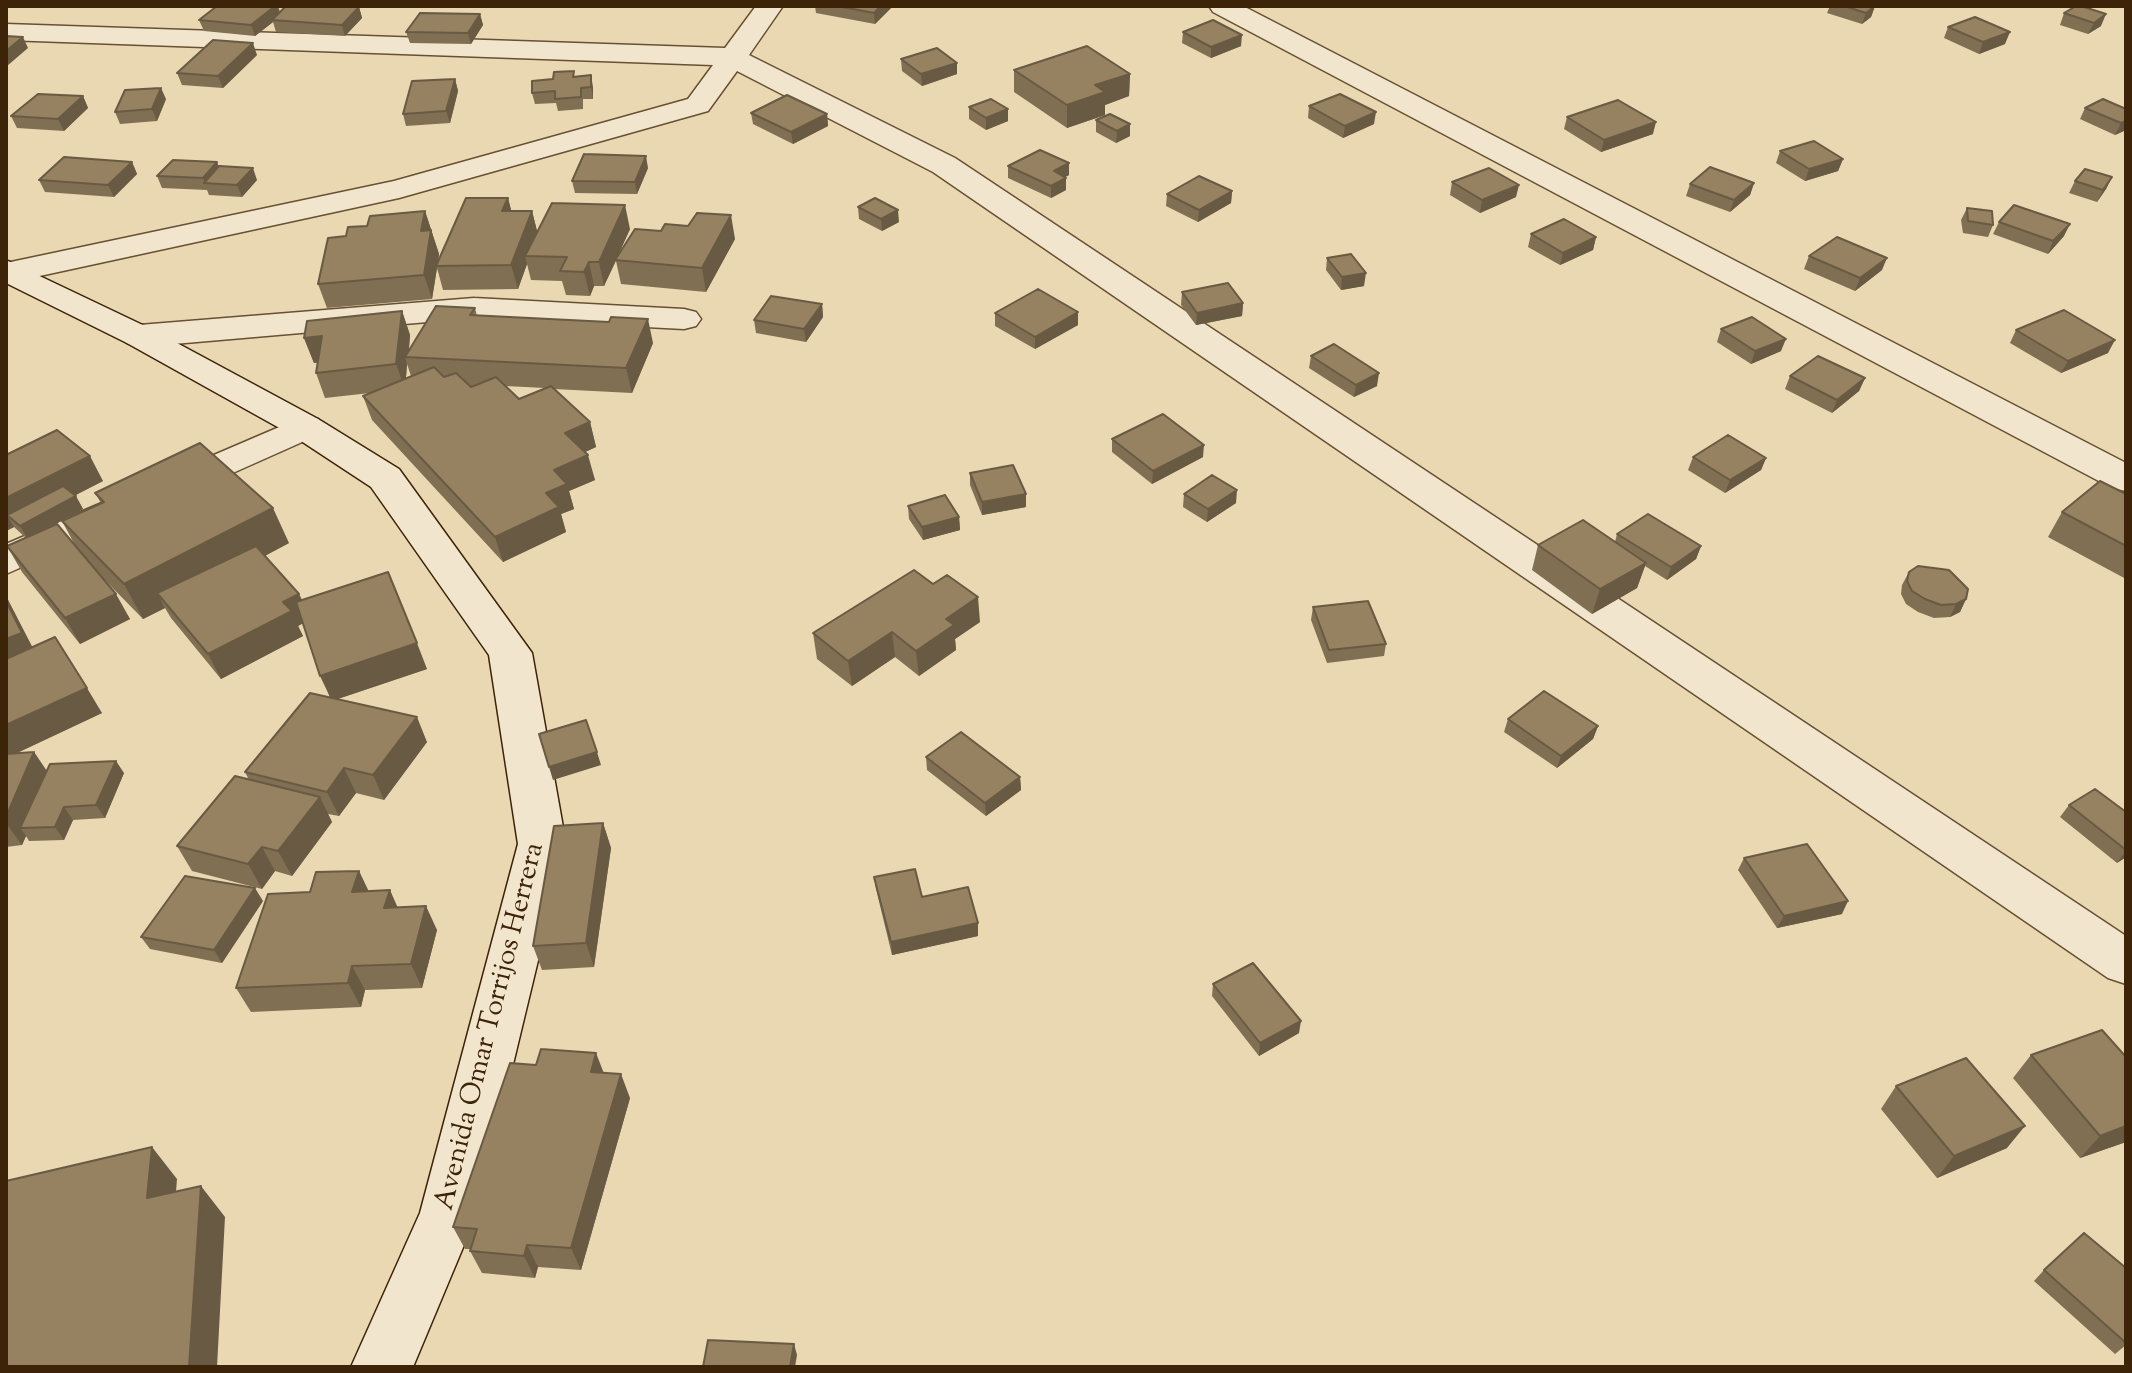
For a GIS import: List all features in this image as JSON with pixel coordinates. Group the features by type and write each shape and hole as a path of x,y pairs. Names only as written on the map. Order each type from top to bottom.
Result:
{"street":[{"path":"9,271 399,189 698,105 770,6"},
{"path":"1222,6 2126,479"},
{"path":"6,32 732,57 944,165 2126,963"},
{"name":"Avenida Omar Torrijos Herrera","path":"9,271 139,336 305,427 385,478 510,653 542,844 448,1214 382,1367"},
{"path":"139,336 474,308 684,319"},
{"path":"6,560 305,427"}],"building":[{"path":"217,6 275,6 251,25 199,20"},
{"path":"286,6 359,7 342,25 272,20"},
{"path":"837,6 881,6 874,13"},
{"path":"1844,6 1875,6 1866,13"},
{"path":"2076,6 2106,14 2094,23 2064,13"},
{"path":"420,13 480,14 468,33 406,32"},
{"path":"1975,17 2010,32 1983,42 1948,27"},
{"path":"1213,20 1242,35 1211,47 1183,32"},
{"path":"6,36 23,37 6,51"},
{"path":"213,40 253,43 218,76 177,73"},
{"path":"1087,46 1130,74 1095,85 1105,92 1067,105 1014,70"},
{"path":"937,48 957,63 921,74 901,59"},
{"path":"574,71 573,77 591,75 591,87 581,88 581,97 555,99 555,91 532,93 532,81 553,79 554,72"},
{"path":"455,79 446,111 403,114 412,81"},
{"path":"161,88 152,109 115,112 125,90"},
{"path":"38,94 83,96 58,119 11,116"},
{"path":"1340,94 1376,112 1345,126 1309,106"},
{"path":"787,95 827,114 791,132 751,113"},
{"path":"991,99 1008,109 986,118 969,107"},
{"path":"2103,99 2126,109 2126,121 2121,123 2085,108"},
{"path":"1618,100 1656,122 1604,140 1567,117"},
{"path":"1110,114 1130,124 1117,131 1096,120"},
{"path":"1814,141 1843,159 1809,169 1780,151"},
{"path":"1040,150 1069,163 1054,171 1066,178 1051,186 1008,166"},
{"path":"584,154 646,156 635,182 572,181"},
{"path":"64,157 132,162 108,185 39,180"},
{"path":"173,160 217,162 203,178 157,176"},
{"path":"219,166 253,168 237,185 204,183"},
{"path":"1710,167 1754,183 1734,200 1690,184"},
{"path":"1489,168 1519,185 1482,200 1452,182"},
{"path":"2085,169 2112,177 2103,190 2075,181"},
{"path":"1199,176 1232,191 1199,210 1167,194"},
{"path":"466,198 508,198 502,211 532,211 511,265 436,266"},
{"path":"875,198 898,210 881,219 858,207"},
{"path":"552,203 625,205 599,262 589,262 584,272 560,271 567,257 525,256"},
{"path":"2014,205 2070,224 2053,241 1999,222"},
{"path":"1967,208 1992,211 1993,225 1968,221"},
{"path":"425,211 421,231 431,230 424,275 318,284 328,238 346,236 348,227 367,226 370,216"},
{"path":"697,213 731,215 702,268 615,260 635,229 661,231 665,224 688,226"},
{"path":"1564,219 1596,237 1563,253 1531,234"},
{"path":"1837,237 1887,258 1860,278 1809,256"},
{"path":"1351,254 1366,273 1342,277 1327,258"},
{"path":"1228,283 1243,303 1197,313 1182,292"},
{"path":"1038,289 1078,312 1035,337 995,313"},
{"path":"771,296 822,304 804,329 754,320"},
{"path":"436,306 475,308 470,315 609,322 611,317 648,319 626,368 405,357"},
{"path":"2064,310 2115,340 2068,361 2016,330"},
{"path":"402,311 396,364 316,373 322,336 304,338 307,321"},
{"path":"1752,317 1786,339 1755,351 1721,329"},
{"path":"1334,344 1379,373 1356,385 1311,356"},
{"path":"1818,356 1865,378 1837,400 1790,376"},
{"path":"434,367 444,377 456,373 471,387 496,377 519,399 551,386 590,422 565,433 588,455 554,470 567,484 546,493 559,507 495,537 363,396"},
{"path":"1163,414 1204,445 1153,471 1112,439"},
{"path":"57,430 90,456 6,498 6,455"},
{"path":"1728,435 1766,458 1730,480 1693,457"},
{"path":"200,443 273,508 124,584 62,521 104,502 95,493"},
{"path":"1013,465 1026,494 982,502 970,473"},
{"path":"1212,475 1237,490 1208,509 1184,494"},
{"path":"2100,481 2126,494 2126,546 2062,512"},
{"path":"63,486 76,496 20,526 7,515"},
{"path":"945,495 959,517 922,527 908,506"},
{"path":"1648,514 1701,546 1671,567 1617,534"},
{"path":"1583,520 1646,563 1600,589 1538,545"},
{"path":"57,524 116,594 65,618 7,546"},
{"path":"256,546 299,594 283,602 292,611 208,654 157,593"},
{"path":"1918,566 1949,570 1968,589 1966,599 1956,604 1941,605 1912,591 1907,581 1909,572"},
{"path":"914,570 933,584 947,575 978,597 946,619 954,625 916,651 892,632 848,661 813,633"},
{"path":"388,572 417,643 320,676 296,602"},
{"path":"6,601 22,633 6,639"},
{"path":"1368,601 1386,644 1329,650 1313,607"},
{"path":"55,637 87,688 6,725 6,659"},
{"path":"1544,691 1598,726 1561,756 1508,719"},
{"path":"310,693 417,717 373,775 344,768 327,792 245,772"},
{"path":"586,720 597,752 549,767 539,734"},
{"path":"961,732 1020,777 985,803 926,757"},
{"path":"34,752 6,817 6,754"},
{"path":"116,761 96,805 64,807 55,827 20,828 50,764"},
{"path":"235,776 320,797 278,851 262,847 248,864 177,846"},
{"path":"2095,789 2126,812 2126,850 2069,805"},
{"path":"603,823 586,943 533,946 554,826"},
{"path":"1807,844 1848,901 1784,916 1744,858"},
{"path":"915,869 922,897 968,887 978,923 891,942 874,877"},
{"path":"359,871 352,892 390,890 384,908 426,906 411,964 352,966 348,983 236,988 268,894 310,892 316,872"},
{"path":"185,876 255,888 214,950 141,937"},
{"path":"1253,963 1301,1021 1260,1043 1213,984"},
{"path":"2102,1030 2126,1057 2126,1126 2100,1136 2031,1055"},
{"path":"541,1049 596,1053 591,1072 621,1074 571,1248 527,1245 524,1256 470,1251 477,1229 453,1227 510,1063 536,1065"},
{"path":"1966,1058 2025,1126 1954,1156 1896,1086"},
{"path":"152,1147 147,1198 201,1186 189,1367 6,1367 6,1181"},
{"path":"2084,1233 2126,1268 2126,1343 2044,1270"},
{"path":"708,1340 794,1344 790,1367 703,1367"}]}
